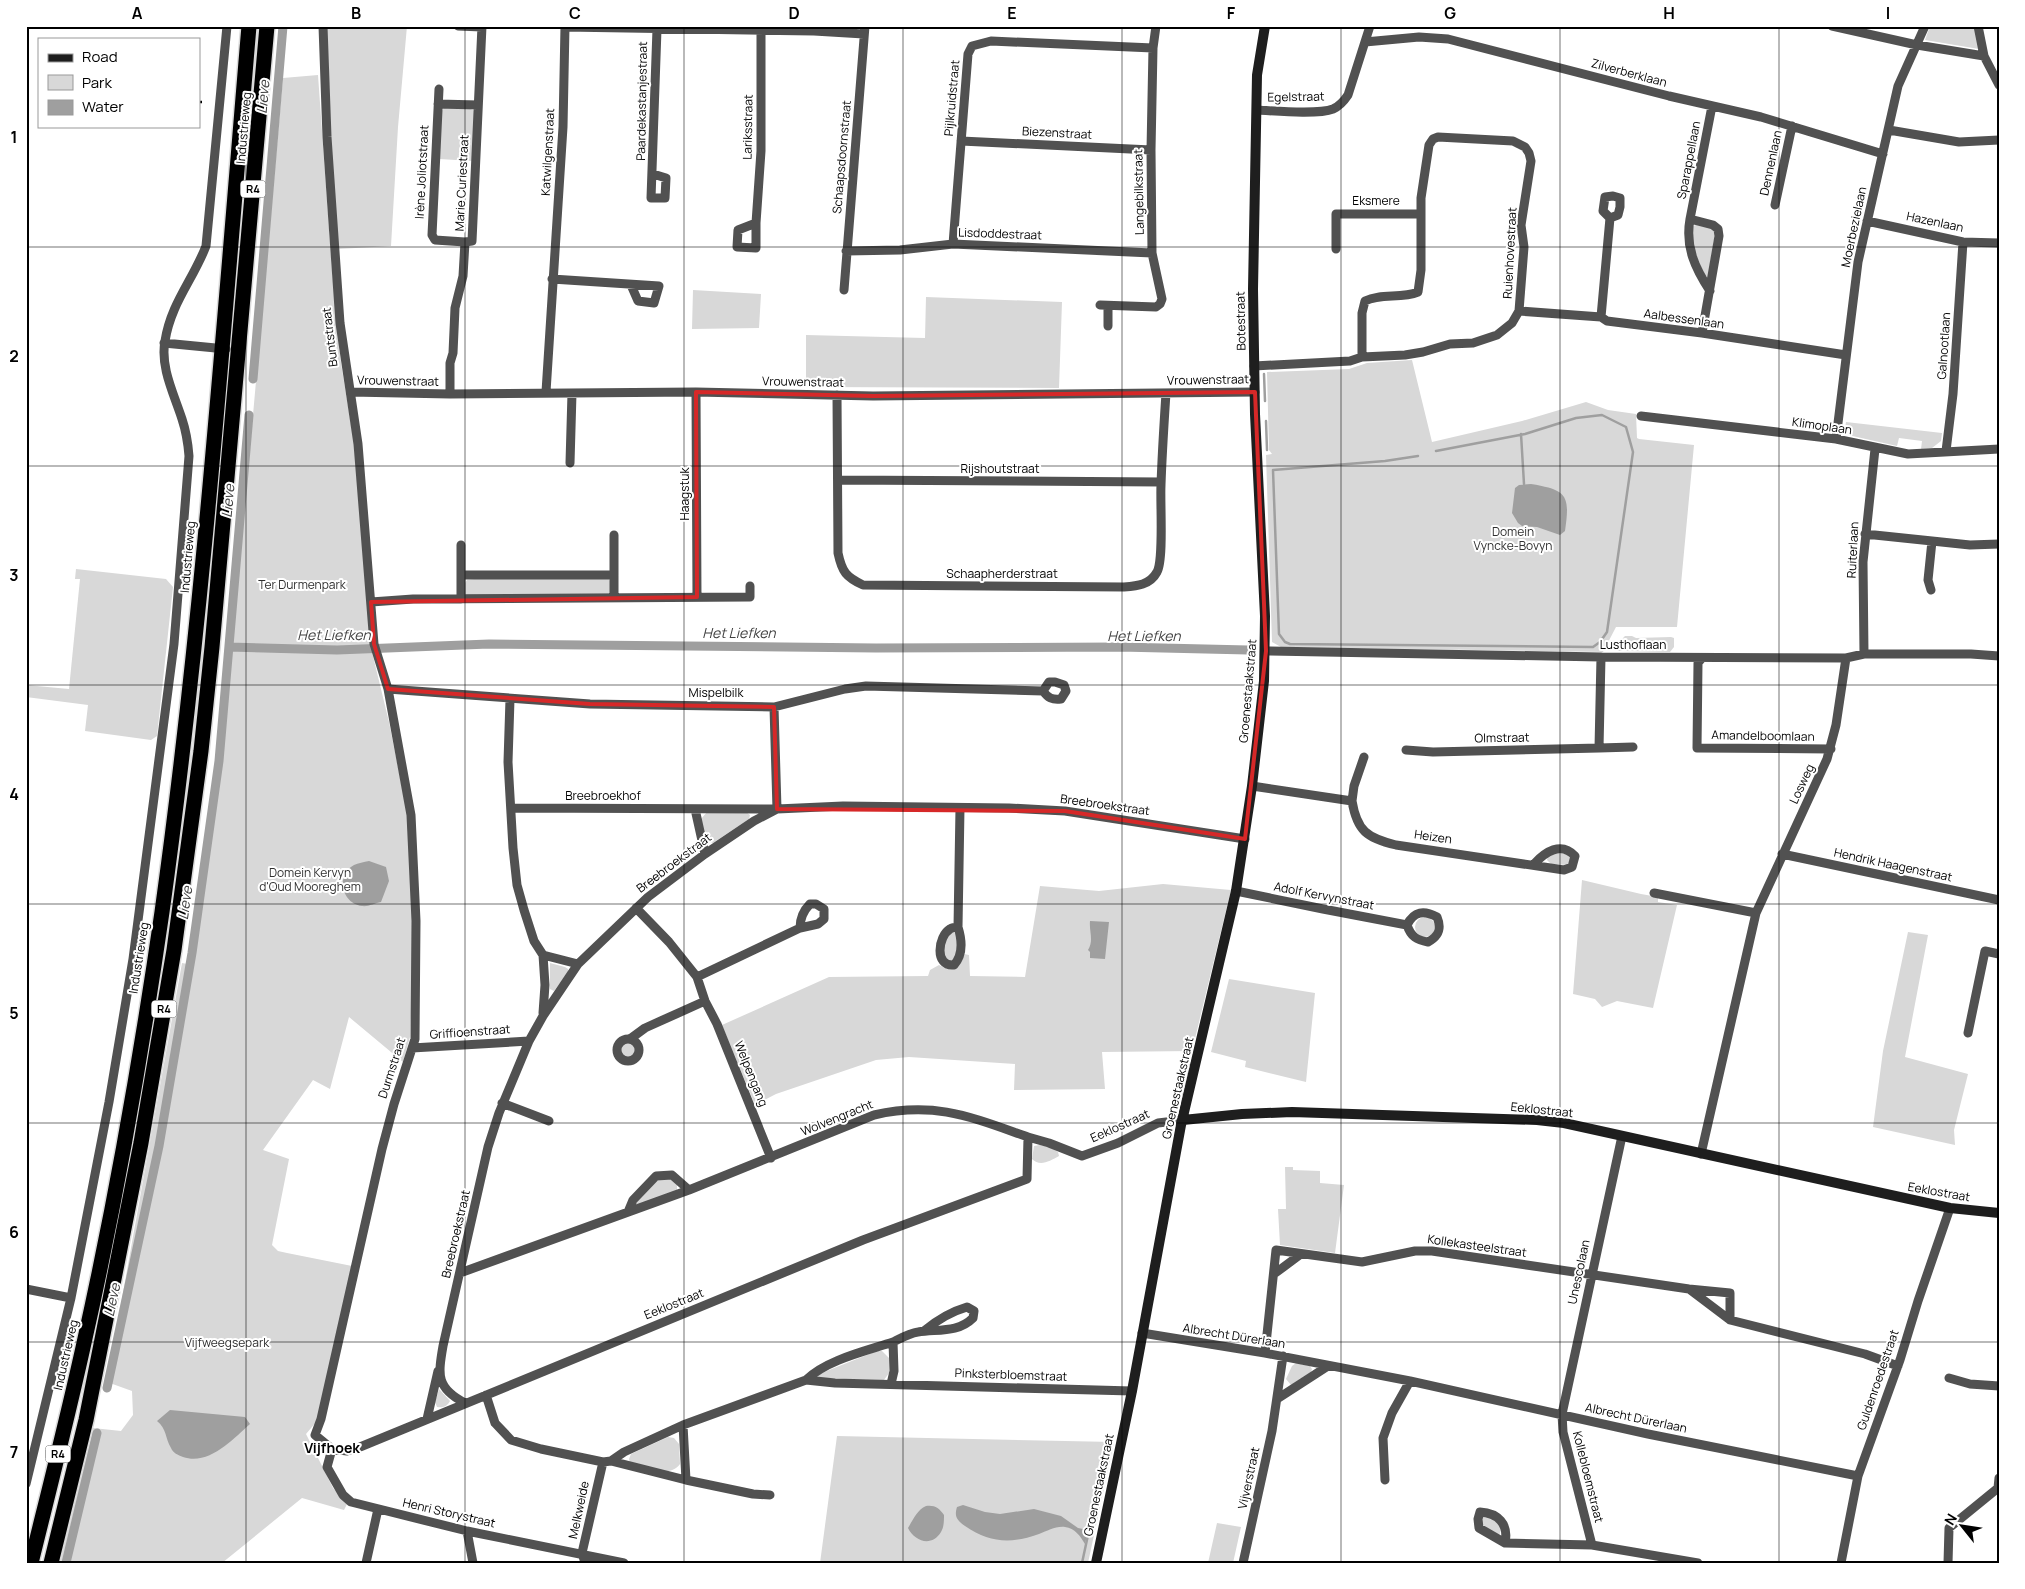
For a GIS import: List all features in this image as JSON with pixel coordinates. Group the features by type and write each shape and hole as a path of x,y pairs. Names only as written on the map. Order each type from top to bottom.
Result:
{"highway":[{"name":"Industrieweg","path":"31,1563 84,1345 128,1124 161,914 190,693 249,26"},
{"name":"Industrieweg","path":"51,1563 88,1411 142,1143 174,950 201,751 212,647 268,26"}],"street":[{"name":"Industrieweg","path":"26,1484 71,1298 109,1102 133,959 174,644 189,456 188,440 182,417 171,391 164,343 176,302 199,265 206,246 227,26"},
{"name":"Buntstraat","path":"322,26 331,208 340,323 358,444 375,647"},
{"path":"458,26 482,27"},
{"name":"Langebilkstraat","path":"1108,326 1104,306 1156,307 1162,299 1152,253 1151,150 1153,48 1156,26"},
{"name":"Botestraat","path":"1265,26 1257,75 1253,289 1254,366 1265,616"},
{"name":"Egelstraat","path":"1257,110 1332,110 1341,104 1348,95 1370,26"},
{"path":"1832,26 1984,56"},
{"name":"Moerbezielaan","path":"1836,439 1858,262 1867,220 1898,86 1925,26"},
{"path":"1978,26 1984,56 1999,85"},
{"name":"Marie Curiestraat","path":"450,394 450,363 453,353 455,308 463,276 465,242 472,241 482,27"},
{"path":"565,27 865,30"},
{"name":"Katwilgenstraat","path":"546,392 563,127 565,27"},
{"name":"Paardekastanjestraat","path":"653,174 657,28"},
{"name":"Lariksstraat","path":"756,223 761,150 761,30"},
{"name":"Schaapsdoornstraat","path":"844,290 865,30"},
{"name":"Zilverberklaan","path":"1365,42 1419,37 1448,39 1761,117 1883,154"},
{"name":"Pijlkruidstraat","path":"952,244 968,54 972,46 992,41 1153,48"},
{"name":"Irène Joliotstraat","path":"439,89 432,234 435,240 465,242"},
{"path":"438,104 478,105"},
{"name":"Sparappellaan","path":"1710,291 1697,270 1691,256 1688,241 1690,219 1712,106"},
{"name":"Dennenlaan","path":"1775,205 1792,126"},
{"path":"1889,130 1959,142 1999,140"},
{"name":"Ruienhovestraat","path":"1254,366 1350,362 1362,357 1405,355 1450,344 1473,343 1496,335 1512,323 1519,311 1524,247 1521,224 1531,161 1525,147 1513,141 1443,137 1433,139 1429,145 1420,198 1421,270 1418,292 1408,296 1372,298 1365,301 1362,313 1362,357"},
{"name":"Biezenstraat","path":"961,141 1151,150"},
{"path":"1336,204 1336,214"},
{"name":"Eksmere","path":"1336,248 1336,214 1420,214"},
{"path":"1601,317 1610,218"},
{"name":"Sparappellaan","path":"1690,219 1713,225 1718,229 1719,236 1702,333"},
{"name":"Hazenlaan","path":"1867,220 1963,242 1999,243"},
{"name":"Galnootlaan","path":"1946,451 1953,394 1963,242"},
{"name":"Lisdoddestraat","path":"846,251 900,250 952,244 1152,253"},
{"path":"552,279 632,285"},
{"name":"Aalbessenlaan","path":"1519,311 1601,317 1607,321 1846,355"},
{"path":"164,343 239,351"},
{"name":"Vrouwenstraat","path":"350,392 450,394 696,392 837,395 1255,392"},
{"name":"Haagstuk","path":"696,392 697,597"},
{"path":"570,463 572,393"},
{"name":"Schaapherderstraat","path":"837,395 838,553 841,568 850,579 863,585 1114,587 1140,585 1150,582 1158,571 1161,554 1161,482 1166,393"},
{"name":"Klimoplaan","path":"1641,416 1836,439 1875,449 1908,454 1999,449"},
{"name":"Ruiterlaan","path":"1864,654 1863,562 1875,449"},
{"name":"Rijshoutstraat","path":"838,480 1161,482"},
{"path":"1865,534 1970,544 1999,544"},
{"path":"614,535 614,598"},
{"path":"1931,590 1928,580 1932,541"},
{"path":"460,545 461,599"},
{"path":"461,576 614,575"},
{"path":"371,602 461,599 750,597 750,586"},
{"name":"Groenestaakstraat","path":"1096,1563 1132,1391 1183,1120 1236,891 1252,786 1266,651 1265,616"},
{"name":"Durmstraat","path":"332,1449 316,1435 382,1148 415,1039 416,921 411,815 388,688 375,647"},
{"name":"Lusthoflaan","path":"1266,651 1702,658 1846,658 1864,654 1971,654 1999,656"},
{"path":"1599,748 1601,657"},
{"name":"Amandelboomlaan","path":"1702,658 1698,664 1697,748 1831,749"},
{"name":"Losweg","path":"1701,1154 1756,913 1831,749 1846,658"},
{"name":"Mispelbilk","path":"388,688 510,699 653,706 774,707 845,689 866,686 1043,691"},
{"path":"510,699 508,762 513,848 517,884 534,941 543,955 545,985 542,1016"},
{"path":"774,707 777,809"},
{"name":"Olmstraat","path":"1406,750 1434,752 1633,747"},
{"name":"Heizen","path":"1364,757 1354,786 1352,801 1355,818 1362,830 1376,840 1396,845 1534,864"},
{"path":"1252,786 1352,801"},
{"name":"Breebroekstraat","path":"427,1419 488,1147 502,1103 529,1041 542,1016 578,964 636,908 671,878 754,822 777,809 843,806 1009,808 1065,811 1245,839"},
{"name":"Breebroekhof","path":"511,808 777,809"},
{"path":"958,926 960,808"},
{"path":"695,809 706,854"},
{"name":"Hendrik Haagenstraat","path":"1782,854 1999,900"},
{"name":"Adolf Kervynstraat","path":"1236,891 1407,925"},
{"path":"1654,893 1756,913"},
{"name":"Welpengang","path":"636,908 669,942 697,977 705,1001 717,1024 771,1158"},
{"path":"697,977 800,928"},
{"path":"1968,1032 1985,951 1999,954"},
{"path":"543,955 578,964"},
{"path":"630,1039 645,1028 705,1001"},
{"name":"Griffioenstraat","path":"412,1048 529,1041"},
{"path":"502,1103 549,1121"},
{"name":"Wolvengracht","path":"460,1273 689,1190 874,1115 898,1110 920,1109 952,1112 1082,1156"},
{"name":"Eeklostraat","path":"1082,1156 1118,1143 1158,1123 1242,1114 1292,1112 1509,1119 1564,1123 1950,1208 1999,1213"},
{"name":"Unescolaan","path":"1562,1414 1622,1136"},
{"name":"Eeklostraat","path":"332,1449 347,1451 863,1240 1027,1179 1028,1137"},
{"path":"628,1212 633,1200 656,1176 672,1176 689,1190"},
{"name":"Guldenroedestraat","path":"1841,1563 1858,1476 1899,1363 1950,1208"},
{"name":"Kollekasteelstraat","path":"1265,1353 1276,1250 1362,1262 1415,1251 1432,1251 1688,1289 1730,1293 1730,1320"},
{"path":"1274,1274 1301,1254"},
{"path":"26,1289 71,1298"},
{"name":"Kollekasteelstraat","path":"1688,1289 1730,1320 1899,1363"},
{"name":"Pinksterbloemstraat","path":"607,1462 624,1452 683,1426 806,1380 814,1372 835,1363 916,1332 946,1331 967,1324 973,1318 974,1311 967,1307 954,1311 937,1320 924,1331"},
{"name":"Albrecht Dürerlaan","path":"1142,1333 1284,1356 1410,1381 1648,1434 1858,1476"},
{"path":"890,1384 894,1372 893,1342"},
{"name":"Vijverstraat","path":"1243,1563 1284,1356"},
{"path":"1277,1398 1328,1366"},
{"path":"438,1371 442,1385 447,1392 465,1403"},
{"path":"1949,1378 1970,1384 1999,1386"},
{"name":"Pinksterbloemstraat","path":"806,1380 835,1383 1132,1391"},
{"path":"1385,1480 1383,1438 1392,1413 1410,1381"},
{"path":"486,1395 495,1423 511,1440 541,1450 607,1462 753,1494 770,1495"},
{"name":"Kollebloemstraat","path":"1562,1414 1563,1432 1592,1545"},
{"path":"683,1426 686,1480"},
{"name":"Henri Storystraat","path":"332,1449 327,1467 343,1495 351,1502 467,1531 624,1563"},
{"name":"Melkweide","path":"585,1563 582,1553 607,1462"},
{"path":"1948,1563 1949,1528 1998,1488 1999,1478"},
{"path":"366,1563 378,1509"},
{"path":"467,1531 473,1563"},
{"path":"1505,1543 1592,1545 1646,1558 1698,1563"}],"highlighted area":[{"path":"696,392 873,396 1255,392 1266,651 1245,839 1065,811 777,809 774,707 590,704 388,689 374,644 371,602 697,597"}],"green space":[{"path":"327,26 407,26 398,127 391,246 338,249 332,168"},
{"path":"1930,26 1974,26 1979,49 1925,40"},
{"path":"318,75 332,271 341,363 354,443 371,648 389,722 407,813 415,920 410,1037 403,1062 349,1017 330,1089 313,1080 263,1150 289,1159 272,1245 278,1251 352,1266 317,1421 306,1434 333,1488 347,1504 344,1510 302,1498 222,1563 60,1563 93,1428 121,1431 133,1415 132,1391 107,1382 182,963 193,965 222,763 283,78"},
{"path":"444,108 468,108 475,111 473,161 439,159 441,112"},
{"path":"1697,224 1713,228 1715,233 1708,277 1705,276 1695,252 1692,227"},
{"path":"693,290 761,294 759,328 692,329"},
{"path":"926,297 1062,302 1059,388 806,387 806,335 925,338"},
{"name":"Domein Vyncke-Bovyn","path":"1412,360 1432,442 1522,421 1586,402 1608,410 1636,414 1637,438 1639,439 1694,445 1677,627 1616,627 1603,652 1281,647 1272,642 1266,455 1272,454 1269,450 1267,372 1349,369 1367,363"},
{"path":"1846,422 1942,433 1941,441 1932,448 1921,449 1922,441 1899,438 1897,446 1848,435 1845,429"},
{"path":"76,569 166,579 173,587 157,736 151,740 85,731 88,705 26,697 26,685 69,689 80,579 75,579"},
{"path":"482,578 608,578 610,581 610,594 469,597 465,594 465,583 467,580"},
{"path":"1625,636 1636,638 1671,637 1674,638 1674,647 1670,652 1619,651 1617,650 1617,644"},
{"path":"707,812 746,812 750,815 749,819 713,843 705,840 701,819"},
{"path":"1553,853 1568,854 1572,859 1567,865 1551,864 1547,860 1548,856"},
{"path":"1582,880 1658,897 1658,902 1677,905 1653,1008 1617,1001 1602,1007 1595,999 1573,994"},
{"path":"1163,884 1231,890 1192,1051 1102,1052 1105,1089 1014,1090 1015,1064 909,1057 876,1060 776,1094 755,1105 722,1025 829,977 928,976 930,970 939,965 947,969 955,969 964,954 969,955 970,976 1025,977 1040,886 1099,891"},
{"path":"1421,917 1429,917 1435,923 1435,931 1429,937 1421,937 1415,931 1415,923"},
{"path":"954,932 958,934 957,955 952,962 943,958 946,939"},
{"path":"1908,932 1928,935 1905,1057 1968,1074 1954,1130 1955,1145 1873,1127 1883,1051"},
{"path":"550,963 568,969 568,972 554,991 550,989"},
{"path":"1229,979 1315,993 1306,1082 1245,1067 1246,1061 1211,1052"},
{"path":"624,1041 630,1041 635,1046 633,1055 624,1057 619,1052 619,1046"},
{"path":"1187,1063 1190,1064 1182,1099 1177,1097"},
{"path":"1040,1145 1052,1148 1058,1152 1059,1156 1052,1160 1038,1163 1032,1159 1034,1146"},
{"path":"1285,1167 1293,1167 1293,1170 1320,1171 1320,1183 1344,1185 1335,1253 1280,1245 1278,1209 1286,1209"},
{"path":"667,1178 673,1180 677,1185 677,1191 637,1206 635,1201 657,1179"},
{"path":"877,1351 882,1351 890,1359 889,1373 884,1380 817,1378 819,1374"},
{"path":"1296,1363 1310,1366 1312,1369 1311,1372 1291,1385 1286,1379 1292,1366"},
{"path":"439,1389 450,1401 443,1407 437,1407 435,1402"},
{"path":"837,1436 1114,1442 1088,1563 820,1563"},
{"path":"668,1437 674,1438 679,1444 680,1464 675,1468 670,1471 656,1471 630,1463 631,1454"},
{"path":"1483,1516 1495,1518 1501,1528 1499,1537 1482,1524"},
{"path":"1217,1523 1241,1527 1233,1563 1208,1563"}],"water":[{"path":"1531,484 1553,489 1564,497 1567,510 1565,531 1560,535 1537,527 1522,526 1512,513 1515,488 1519,485"},
{"path":"369,861 386,867 389,881 381,902 362,906 355,904 346,895 343,889 344,875 356,864"},
{"path":"1090,921 1109,922 1105,959 1090,958 1088,950 1091,939"},
{"path":"170,1410 245,1417 250,1424 220,1450 202,1458 193,1459 178,1455 173,1451 163,1427 157,1421"},
{"path":"963,1505 985,1512 1000,1514 1034,1509 1061,1516 1078,1528 1088,1530 1085,1544 1079,1535 1065,1527 1055,1528 1019,1539 992,1539 974,1532 958,1520 956,1516 957,1507"},
{"path":"926,1506 932,1506 940,1510 944,1515 941,1532 933,1540 924,1541 915,1537 908,1528 918,1513"}],"waterway":[{"name":"Lieve","path":"253,379 283,26"},
{"path":"1264,374 1265,401"},
{"name":"Lieve","path":"107,1388 159,1146 192,953 219,761 249,415"},
{"path":"1418,456 1385,461 1273,470 1279,634 1285,642 1290,644 1593,647 1600,642 1607,632 1633,452 1626,427 1602,415 1576,418 1525,434 1436,451"},
{"path":"1266,421 1267,450"},
{"path":"1521,434 1524,484"},
{"name":"Het Liefken","path":"229,647 337,650 489,644 876,648 1120,647 1248,650"},
{"name":"Lieve","path":"66,1563 97,1433"},
{"path":"1082,1563 1105,1456 1106,1442"}],"district":[{"name":"Vijfhoek","path":"332,1448"}],"park label":[{"name":"Ter Durmenpark","path":"302,585"},
{"name":"Domein Kervyn d'Oud Mooreghem","path":"310,880"},
{"name":"Vijfweegsepark","path":"227,1343"}]}
